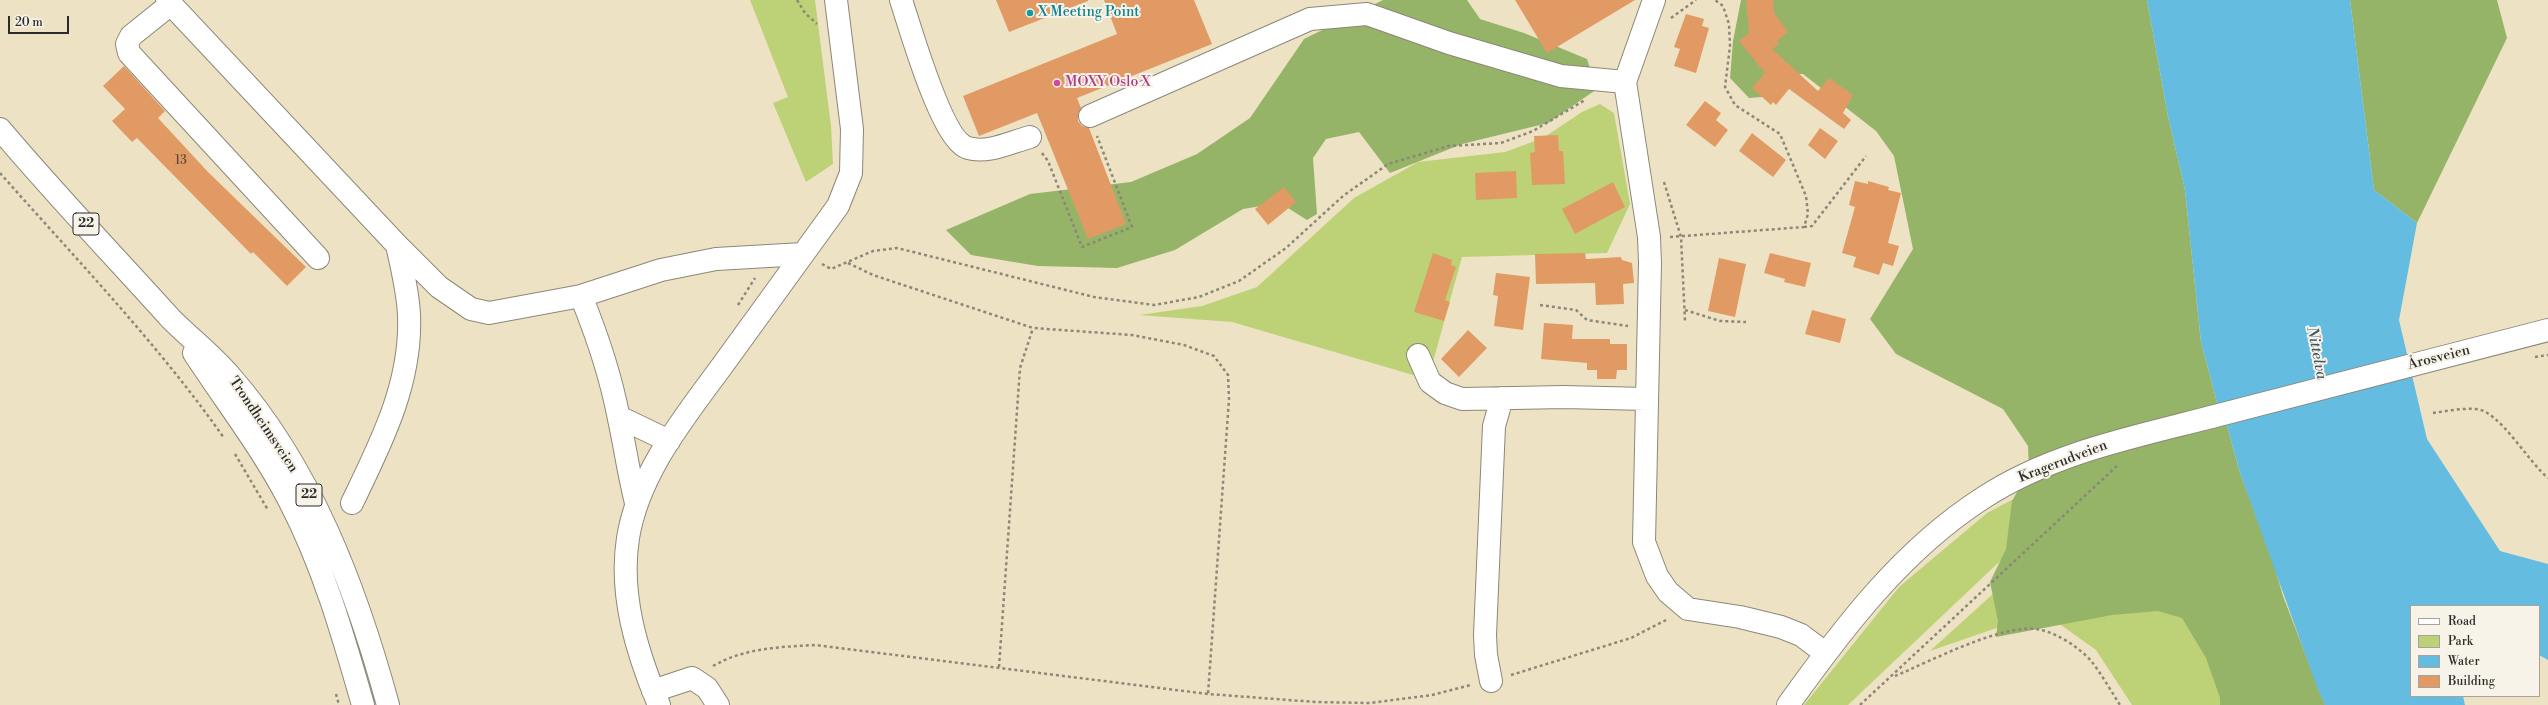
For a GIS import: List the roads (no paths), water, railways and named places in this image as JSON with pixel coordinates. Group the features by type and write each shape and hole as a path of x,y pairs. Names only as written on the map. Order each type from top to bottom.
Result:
{"street":[{"path":"718,705 707,688 692,678 656,698 639,651 629,610 628,539 636,503 669,441 838,206 851,173 852,129 836,0"},
{"path":"901,0 938,110 960,142 967,148 986,150 1030,137"},
{"path":"1654,0 1624,82 1648,237 1650,263 1644,542 1657,576 1668,592 1688,609 1740,617 1781,627 1801,635 1825,653"},
{"path":"318,258 129,53 127,44 130,36 169,2 397,245 439,287 471,309 489,313 581,296 661,270 716,259 803,254"},
{"path":"1090,116 1310,19 1366,14 1449,43 1561,76 1624,82"},
{"name":"Trondheimsveien","path":"0,129 171,319 230,375 276,439 323,521 348,581 388,705"},
{"path":"352,503 378,448 406,371 409,341 409,313 397,245"},
{"path":"581,296 595,329 619,417 628,473 636,503"},
{"name":"Trondheimsveien","path":"171,319 250,434 290,501 328,588 363,705"},
{"name":"Årosveien","path":"2330,386 2548,330"},
{"path":"1418,355 1430,382 1445,393 1471,400 1564,397 1646,400"},
{"name":"Kragerudveien","path":"1788,705 1825,653 1899,565 1982,498 2025,474 2111,443 2330,386"},
{"path":"1491,681 1486,655 1485,635 1494,426 1502,398"},
{"path":"619,417 669,441"}],"water":[{"name":"Nittelva","path":"2147,0 2350,0 2374,190 2417,223 2399,320 2427,439 2500,551 2548,564 2548,660 2540,656 2540,605 2410,605 2410,697 2463,697 2465,705 2325,705 2317,687 2240,473 2227,426 2219,410 2201,342 2185,190 2168,116"}],"place":[{"name":"X Meeting Point","path":"1030,13"},
{"name":"MOXY Oslo X","path":"1057,83"}]}
